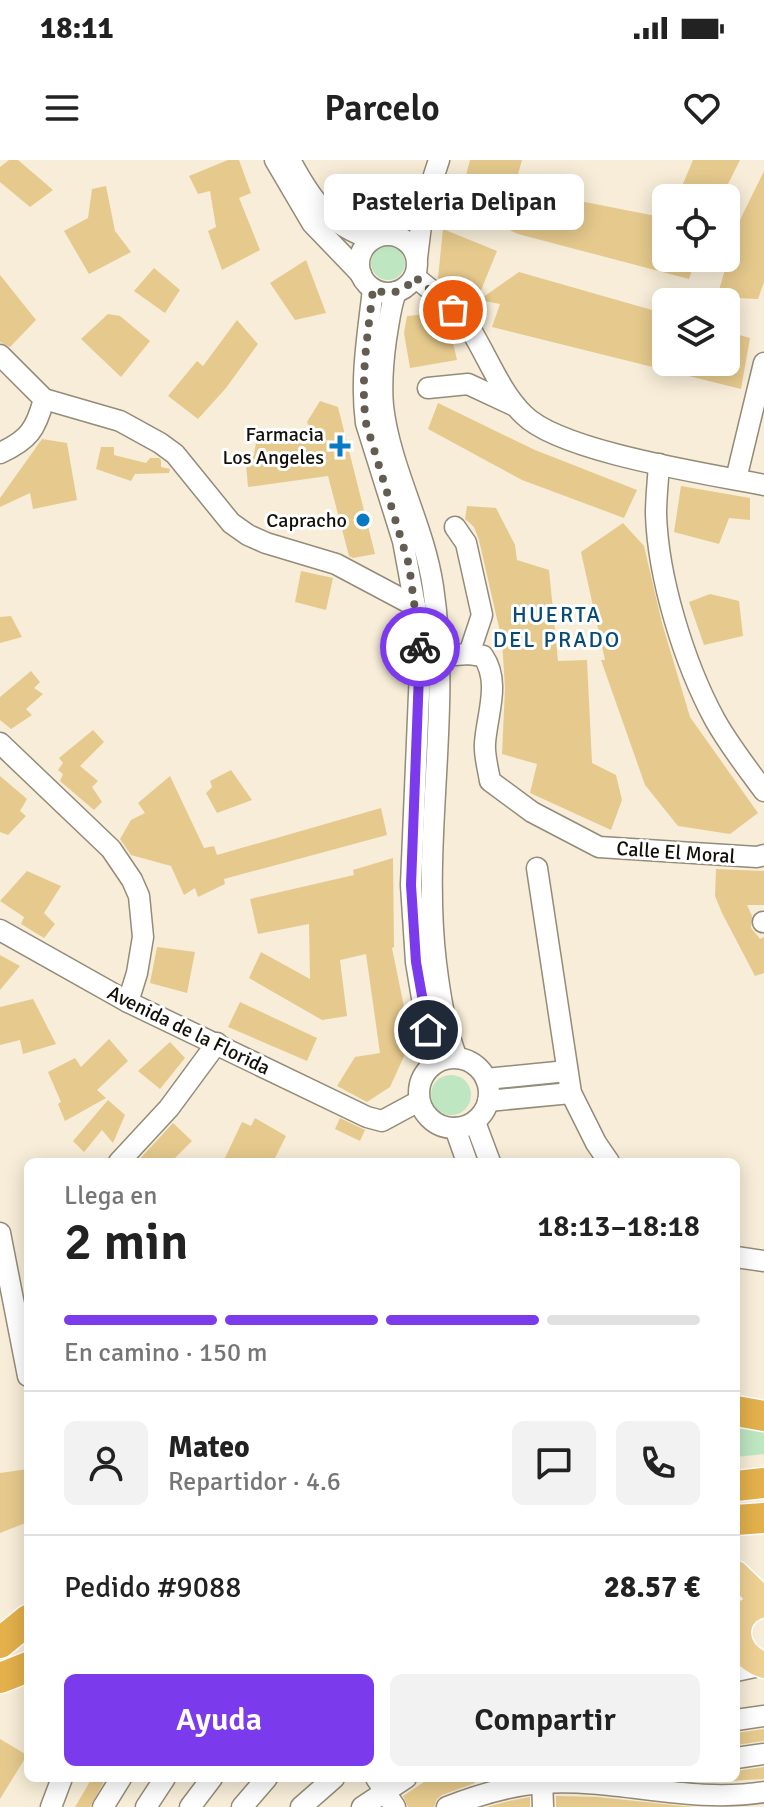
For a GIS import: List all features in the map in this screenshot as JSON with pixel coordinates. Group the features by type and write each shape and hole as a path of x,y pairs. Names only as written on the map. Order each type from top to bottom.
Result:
{"highway":[{"path":"740,1412 764,1416"},
{"path":"740,1486 764,1483"},
{"path":"740,1520 764,1518"},
{"path":"0,1643 24,1623"},
{"path":"0,1643 24,1634"},
{"path":"0,1678 24,1669"}],"main road":[{"path":"740,1578 764,1603 748,1611 740,1623"},
{"path":"740,1642 747,1656 764,1665"}],"street":[{"path":"275,160 312,223 367,282 382,293 396,292 409,285 416,267 423,209 439,160"},
{"path":"290,160 311,195 332,220 355,234 408,242 416,267 467,325 516,406 526,417 558,437 659,464 764,485"},
{"path":"423,209 360,255 367,282 363,403 372,448 409,565 415,606 420,670 411,885 416,962 429,1041 430,1067"},
{"path":"396,292 384,352 384,409 393,449 429,563 440,656 431,899 438,975 450,1040 457,1058"},
{"path":"0,355 44,399 120,421 160,443 175,454 231,523 248,535 336,564 415,606"},
{"path":"736,479 764,363"},
{"path":"428,388 468,384 516,406"},
{"path":"0,453 19,445 32,432 44,399"},
{"path":"659,464 656,514 664,575 677,622 696,678 715,719 764,791"},
{"path":"440,656 469,654 482,615 466,543 455,527"},
{"name":"Calle El Moral","path":"469,654 483,656 491,668 491,710 485,739 490,781 532,812 599,847 764,855"},
{"path":"0,743 111,849 132,880 139,896 143,937 128,1002"},
{"path":"537,868 571,1093 606,1158"},
{"name":"Avenida de la Florida","path":"0,930 128,1002 367,1117 382,1121 419,1101"},
{"path":"123,1158 169,1108 217,1043"},
{"path":"457,1058 475,1065 486,1079 488,1101 475,1122 455,1128 440,1126 428,1118 419,1101 418,1088 430,1067 443,1059 457,1058"},
{"path":"486,1079 567,1071"},
{"path":"488,1101 571,1093"},
{"path":"475,1122 488,1158"},
{"path":"455,1128 466,1158"},
{"path":"0,1233 24,1356"},
{"path":"740,1258 764,1261"},
{"path":"740,1670 764,1665"},
{"path":"740,1719 764,1716"},
{"path":"740,1757 764,1754"},
{"path":"51,1807 60,1782"},
{"path":"103,1807 119,1782"},
{"path":"146,1807 162,1782"},
{"path":"190,1807 209,1782"},
{"path":"242,1807 264,1782"},
{"path":"301,1807 329,1782"},
{"path":"447,1807 488,1793 538,1782"},
{"path":"542,1782 543,1807"},
{"path":"554,1782 727,1795 764,1792"},
{"path":"362,1807 385,1792"}],"green space":[{"path":"388,246 400,251 405,263 400,275 388,280 376,275 371,263 376,251"},
{"path":"451,1075 465,1081 471,1095 465,1109 451,1115 437,1109 431,1095 437,1081"},
{"path":"740,1421 764,1425 764,1454 740,1457"}],"building":[{"path":"9,160 18,160 53,190 30,207 0,182 0,167"},
{"path":"228,160 239,160 251,193 239,198 260,250 222,270 208,231 216,227 210,191 198,194 189,176"},
{"path":"470,160 522,160 514,188 652,215 652,269 518,234 458,206"},
{"path":"693,160 740,160 728,184 683,184"},
{"path":"764,171 764,282 758,299 740,298 740,288 720,288 724,272 740,272 740,220"},
{"path":"106,186 115,231 131,252 89,274 64,231 88,218 92,189"},
{"path":"443,229 497,251 477,300 463,298 438,278"},
{"path":"306,260 326,313 295,320 270,283"},
{"path":"154,268 180,290 165,313 134,291"},
{"path":"519,272 652,310 652,367 492,327 500,304 479,300"},
{"path":"662,272 691,272 689,279"},
{"path":"0,275 36,320 10,347 0,342"},
{"path":"108,314 120,316 150,341 121,377 81,339"},
{"path":"430,314 450,330 457,360 410,368 404,333 407,316"},
{"path":"237,320 258,344 226,388 198,419 168,396 197,361 203,366"},
{"path":"740,335 750,338 741,389 689,376 740,376"},
{"path":"320,401 338,407 375,554 349,556 328,476 248,487 246,463 254,454 256,443 311,431 307,422"},
{"path":"438,403 535,450 637,490 624,518 522,480 428,429"},
{"path":"42,439 67,443 77,500 33,509 30,493 0,507 0,498"},
{"path":"101,447 114,447 114,455 146,463 150,458 159,458 161,467 170,469 169,473 135,474 131,481 96,469"},
{"path":"681,486 750,498 750,520 729,518 719,544 674,532"},
{"path":"467,506 496,508 515,545 517,560 549,570 558,661 587,660 592,763 616,775 622,800 611,830 530,793 537,764 502,754 505,688 502,641 479,540 474,527 465,519"},
{"path":"623,523 644,546 662,623 690,717 758,813 730,834 678,826 645,785 601,660 605,660 581,552"},
{"path":"301,571 333,578 326,610 295,602"},
{"path":"710,594 739,601 743,636 704,645 689,602"},
{"path":"11,616 22,637 0,643 0,617"},
{"path":"31,671 40,682 34,688 43,694 26,709 32,715 11,729 0,720 0,697"},
{"path":"93,730 104,742 80,766 98,781 92,787 102,802 94,810 60,781 63,774 58,770 63,763 59,758"},
{"path":"231,770 252,800 217,813 206,793 212,787 210,781"},
{"path":"0,776 27,799 20,811 26,816 8,835 0,832"},
{"path":"170,776 204,848 214,846 217,855 381,808 387,835 224,879 225,884 198,897 195,888 184,895 171,866 131,855 120,839 131,820 145,813 138,803"},
{"path":"393,858 392,948 411,1041 390,1087 367,1102 337,1086 355,1057 380,1053 366,954 340,960 347,1016 322,1020 249,978 261,952 310,979 309,924 258,934 250,899 354,875 353,870"},
{"path":"716,869 764,871 764,905 747,905 752,916 751,928 760,939 764,937 764,973 755,976 722,913 715,896"},
{"path":"27,871 61,886 44,913 55,924 44,938 21,924 24,917 0,901"},
{"path":"157,947 195,952 187,993 150,983"},
{"path":"0,955 20,966 0,990"},
{"path":"33,999 56,1044 23,1054 20,1040 0,1045 0,1007"},
{"path":"240,1002 317,1038 307,1061 228,1027"},
{"path":"109,1039 128,1061 97,1090 106,1098 65,1121 58,1104 61,1102 48,1072 75,1058 81,1067"},
{"path":"170,1042 185,1058 160,1089 138,1071"},
{"path":"108,1100 125,1115 113,1143 102,1130 84,1152 73,1141"},
{"path":"255,1118 286,1136 275,1158 225,1158 242,1122 251,1126"},
{"path":"340,1118 365,1130 360,1141 335,1129"},
{"path":"173,1123 192,1141 175,1158 141,1158"},
{"path":"24,1470 24,1524 0,1533 0,1473"},
{"path":"764,1729 764,1741 740,1744 740,1732"},
{"path":"0,1739 24,1753 24,1760 0,1799"},
{"path":"764,1767 764,1779 740,1780 740,1770"},
{"path":"90,1782 104,1782 90,1807 75,1807"},
{"path":"424,1782 475,1783 442,1795 434,1807 408,1807 403,1796"},
{"path":"556,1796 597,1797 694,1807 556,1807"},
{"path":"530,1797 530,1807 486,1807 509,1801"}],"way so far":[{"path":"420,647 409,565 366,423 363,403 365,356 373,289 392,293 402,290 415,277 453,310"}],"place":[{"name":"Pasteleria Delipan","path":"453,310"},
{"name":"Farmacia Los Angeles","path":"340,446"},
{"name":"Capracho","path":"363,520"}],"district":[{"name":"HUERTA DEL PRADO","path":"557,626"}],"route":[{"path":"420,647 411,885 416,962 428,1030"}]}
